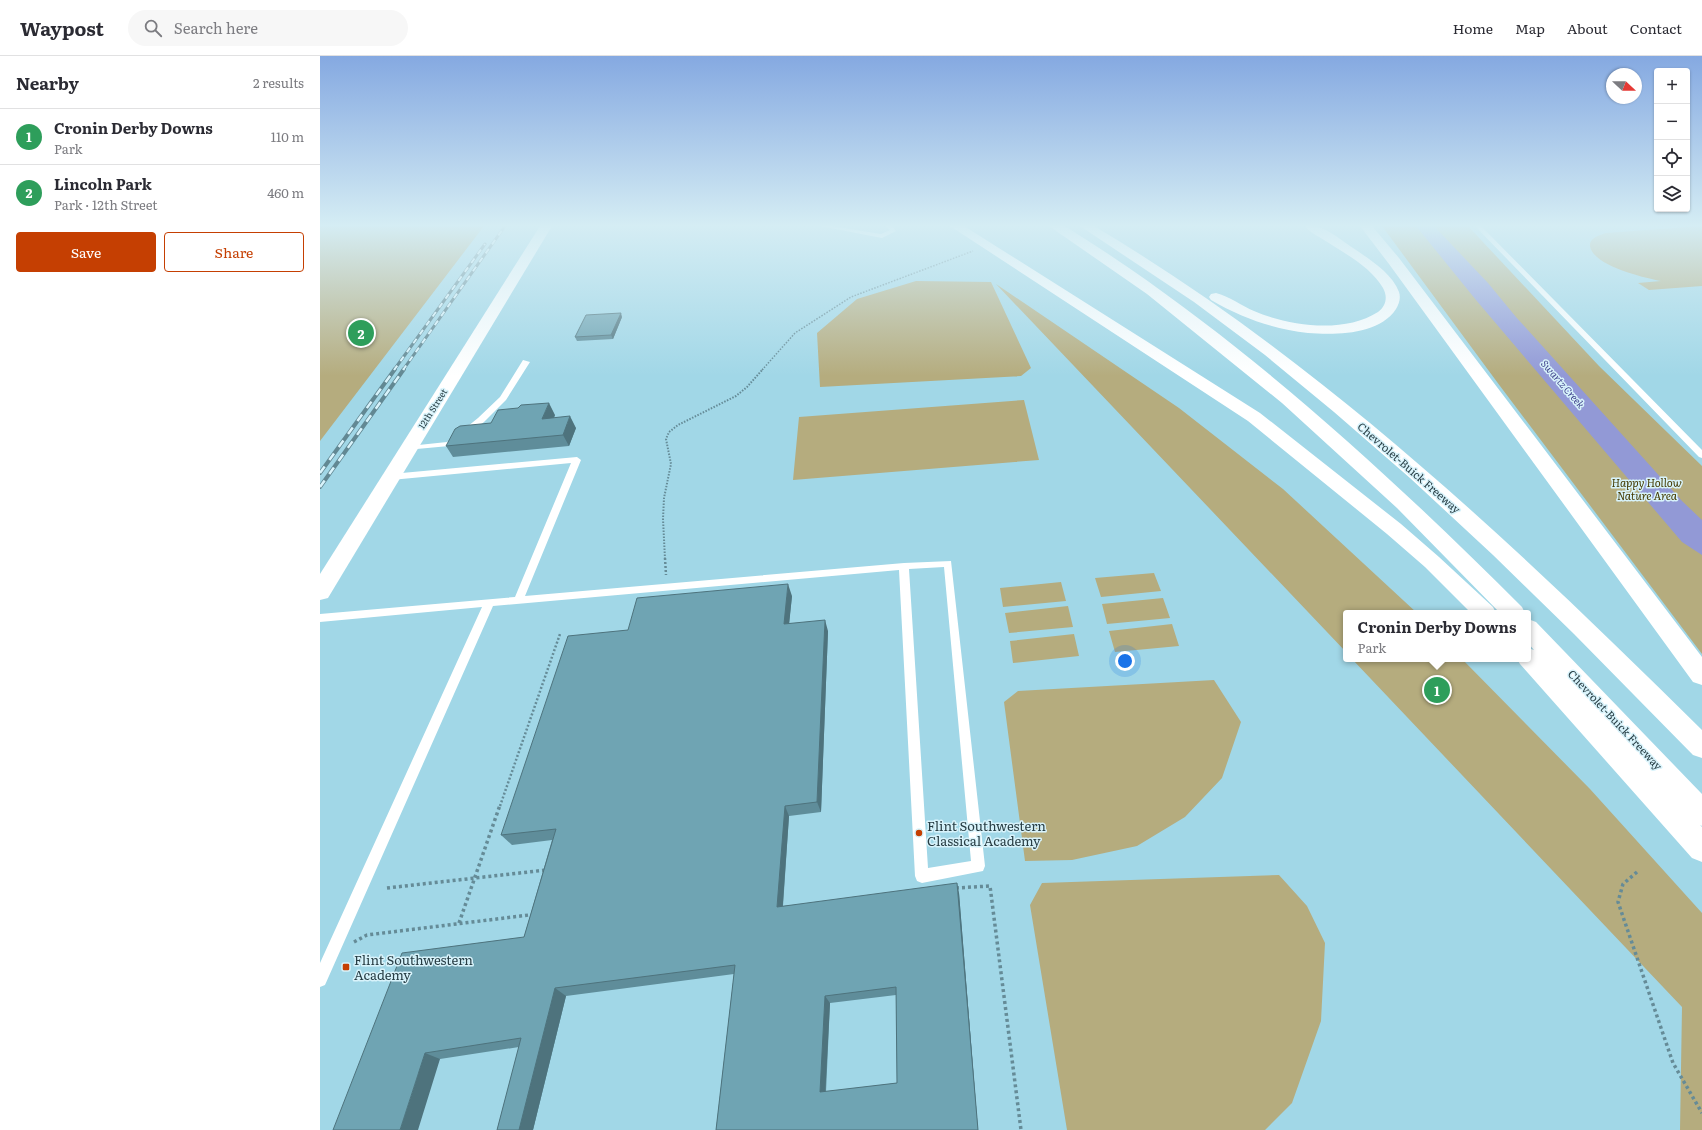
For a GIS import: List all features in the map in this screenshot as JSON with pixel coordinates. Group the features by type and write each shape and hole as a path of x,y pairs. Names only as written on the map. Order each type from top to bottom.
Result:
{"main road":[{"name":"12th Street","path":"320,592 515,276"},
{"path":"1034,276 1254,417 1382,518 1432,562 1482,610"},
{"path":"1131,276 1153,291 1294,403 1440,538 1511,610"},
{"name":"Chevrolet-Buick Freeway","path":"1166,276 1301,375 1442,496 1594,638 1702,747"},
{"path":"1184,276 1228,304 1262,319 1303,328 1334,329 1361,325 1376,319 1387,312 1393,300 1393,294 1384,280 1379,276"},
{"path":"1405,276 1702,675"},
{"name":"Chevrolet-Buick Freeway","path":"1531,631 1702,813"},
{"path":"1531,660 1702,848"}],"lane":[{"path":"1527,276 1702,455"},
{"path":"409,448 449,444 460,437 481,420 503,398 526,362"},
{"path":"391,477 576,460 518,601"},
{"path":"320,618 490,604 904,566 948,563 978,866 922,876 904,566"},
{"path":"320,980 490,604"}],"path":[{"path":"664,588 667,572 663,519 664,498 671,464 666,439 669,432 678,425 736,396 747,387 795,333 851,297 905,276"},
{"path":"459,923 476,878 560,634"},
{"path":"387,888 547,870"},
{"path":"1637,872 1626,879 1619,890 1618,902 1673,1063 1702,1112"},
{"path":"952,888 990,886 1021,1130"},
{"path":"367,936 529,915"}],"green space":[{"path":"320,276 446,276 320,441"},
{"name":"Happy Hollow Nature Area","path":"1419,276 1515,276 1599,366 1702,466 1702,654"},
{"path":"1640,276 1702,276 1702,286 1649,290 1638,283 1661,281"},
{"path":"916,281 991,282 1031,368 1021,376 820,387 817,333 857,299"},
{"path":"996,284 1179,408 1283,489 1414,610 1343,610 1343,649"},
{"path":"1024,400 1039,460 793,480 799,417"},
{"path":"1154,573 1161,591 1101,597 1095,578"},
{"path":"1061,582 1066,601 1003,607 1000,588"},
{"path":"1163,598 1170,618 1107,624 1102,604"},
{"path":"1068,606 1073,627 1009,633 1005,613"},
{"path":"1172,624 1179,646 1115,652 1109,631"},
{"path":"1074,634 1079,656 1013,663 1010,641"},
{"path":"1355,662 1465,662 1590,789 1702,913 1702,1130 1680,1130 1682,1007"},
{"path":"1214,680 1241,722 1222,778 1185,817 1137,846 1072,860 1025,861 1004,702 1018,691"},
{"path":"1279,875 1307,906 1325,943 1321,1021 1292,1103 1265,1130 1067,1130 1030,905 1042,883"}],"water":[{"name":"Swartz Creek","path":"1457,276 1481,276 1516,317 1682,501 1702,520 1702,555 1682,542"}],"building":[{"path":"621,313 611,335 575,337 586,315"},
{"path":"549,403 542,419 570,416 563,435 446,446 455,429 460,426 491,423 498,410 518,408 521,405"},
{"path":"788,584 784,624 825,620 817,802 785,806 777,907 957,883 978,1130 716,1130 735,965 555,988 519,1130 497,1130 521,1038 425,1053 400,1130 333,1130 402,953 524,937 556,829 501,835 568,636 628,630 637,598","holes":["896,987 897,1083 820,1092 825,996"]}],"railway":[{"path":"394,370 462,276"},
{"path":"403,370 469,276"},
{"path":"320,473 395,369"},
{"path":"320,487 404,369"}],"place":[{"name":"Lincoln Park","path":"361,333"},
{"name":"Cronin Derby Downs","path":"1437,690"},
{"name":"Flint Southwestern Classical Academy","path":"919,833"},
{"name":"Flint Southwestern Academy","path":"346,967"}]}
